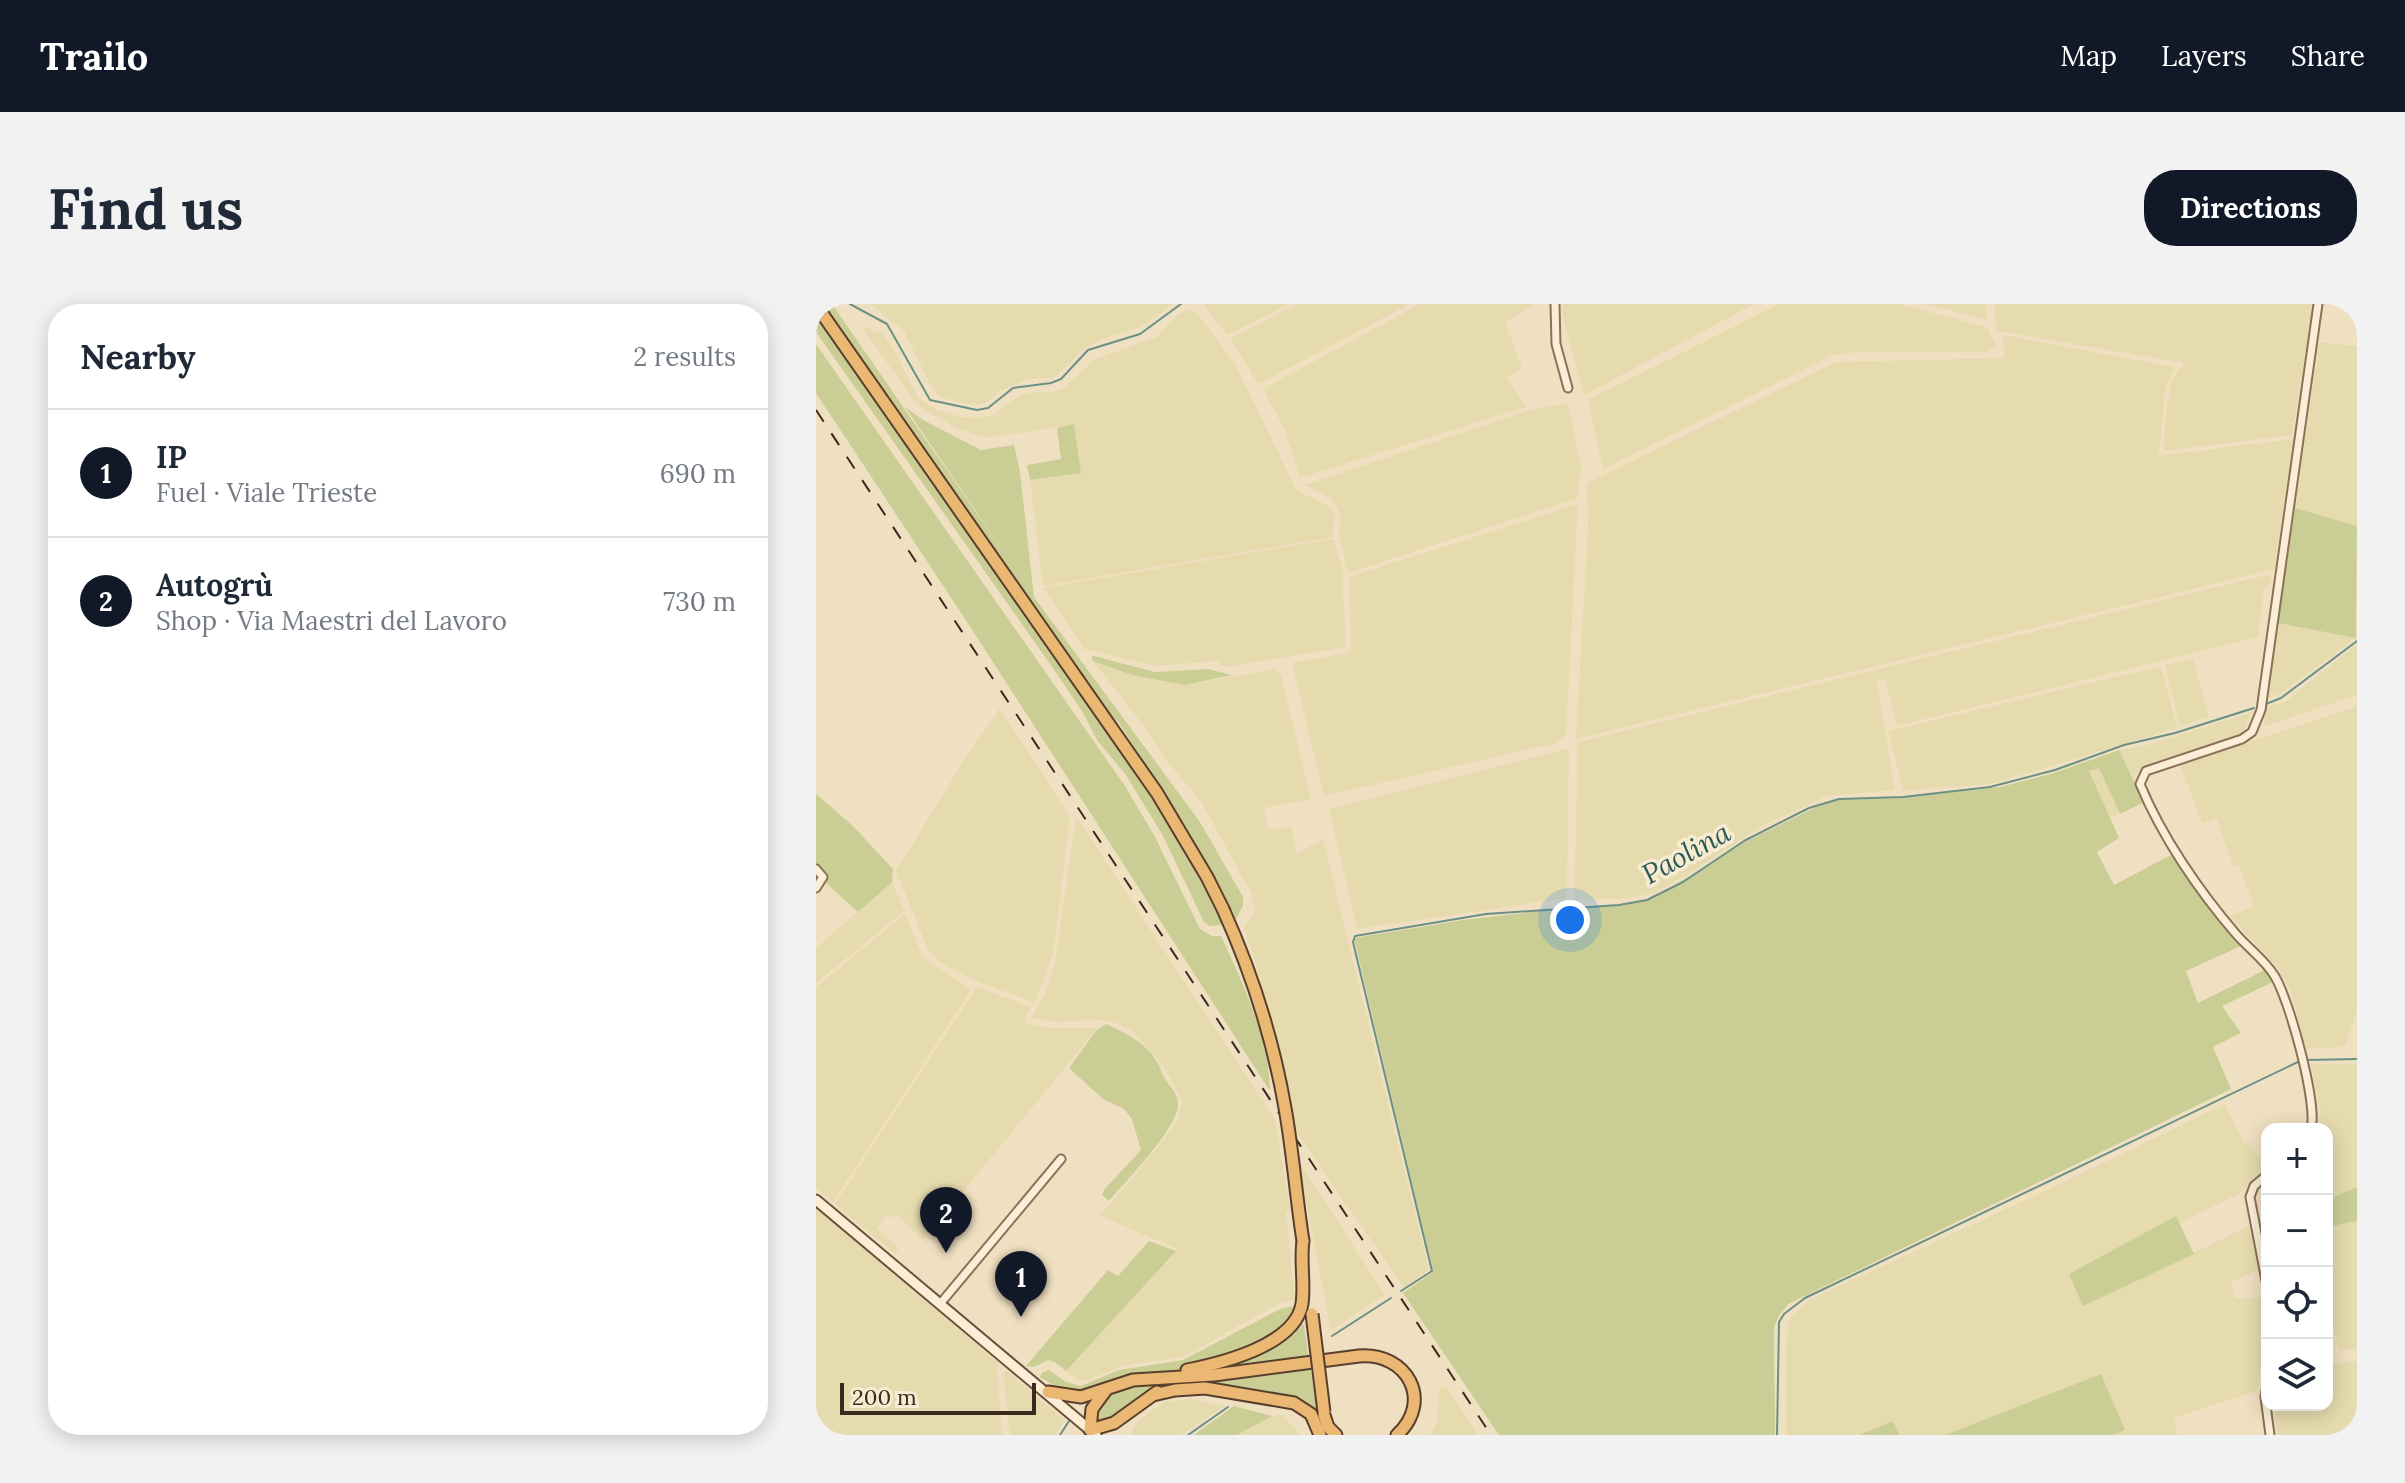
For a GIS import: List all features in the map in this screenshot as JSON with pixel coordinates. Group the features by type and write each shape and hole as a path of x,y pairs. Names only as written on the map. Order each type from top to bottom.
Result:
{"highway":[{"path":"816,305 1157,793 1223,909 1255,988 1277,1065 1287,1120 1327,1435"},
{"path":"1146,1379 1255,1349 1276,1340 1290,1329 1300,1313 1302,1302 1300,1259 1303,1241"},
{"path":"1048,1392 1081,1397 1124,1382 1146,1379 1214,1375 1364,1356 1385,1358 1405,1373 1413,1394 1410,1418 1397,1435"},
{"path":"1106,1390 1092,1409 1093,1432 1114,1423 1171,1386 1214,1375"},
{"path":"1153,1395 1205,1388 1294,1403 1311,1414 1320,1435"},
{"path":"1324,1413 1328,1427 1336,1435"},
{"path":"1120,1435 1120,1426 1127,1414"}],"main road":[{"path":"816,1200 1093,1432"}],"street":[{"path":"1555,304 1556,344 1568,388"},
{"path":"2311,1123 2312,1109 2302,1060 2281,989 2273,973 2238,936 2200,885 2149,805 2140,784 2146,771 2242,739 2252,732 2262,705 2318,304"},
{"path":"816,869 823,877 816,888"},
{"path":"940,1304 1061,1159"},
{"path":"2261,1180 2254,1186 2250,1197 2263,1267"},
{"path":"2267,1411 2270,1435"}],"shaded area":[{"path":"870,304 1173,304 1141,327 1099,340 1083,350 1054,378 1028,379 998,392 986,403 973,405 939,396 904,331"},
{"path":"1206,304 1289,304 1227,335"},
{"path":"1297,304 1410,304 1258,384 1230,338"},
{"path":"1420,304 1535,304 1505,322 1522,368 1507,377 1526,407 1300,478 1284,428 1263,389"},
{"path":"1563,304 1754,304 1584,395 1563,318"},
{"path":"1779,304 1899,304 1987,327 1996,346 1987,352 1860,352 1833,355 1603,469 1588,400"},
{"path":"1927,304 1985,304 1987,320"},
{"path":"1994,304 2313,304 2292,435 2164,451 2171,383 2184,363 1997,331"},
{"path":"1191,310 1198,314 1235,364 1297,491 1335,512 1333,537 1043,586 1030,480 1080,473 1074,425 986,438 954,427 917,405 861,326 882,333 895,351 918,398 938,410 962,417 982,418 995,414 1019,396 1054,392 1065,387 1095,359 1157,337 1178,314"},
{"path":"2003,335 2175,367 2165,390 2159,456 2293,439 2274,569 1576,739 1588,527 1587,483 1836,362 2004,358"},
{"path":"2319,342 2357,346 2357,526 2295,508"},
{"path":"1568,403 1581,467 1578,498 1348,573 1339,535 1340,514 1332,499 1304,485 1529,410"},
{"path":"1578,504 1566,734 1557,743 1324,796 1292,663 1346,653 1351,649 1349,577"},
{"path":"1333,539 1342,567 1346,647 1227,667 1215,661 1157,666 1084,649 1043,588"},
{"path":"2271,574 2269,587 2264,589 2258,637 1897,726 1885,679 1877,681 1895,790 1827,796 1760,827 1654,893 1632,898 1574,900 1578,742"},
{"path":"2278,623 2356,638 2280,694 2268,698"},
{"path":"2357,644 2357,695 2263,727 2267,707 2285,702"},
{"path":"2193,659 2209,717 2180,726 2165,664"},
{"path":"1093,661 1132,675 1185,685 1274,669 1281,675 1311,799 1264,808 1268,830 1291,826 1297,854 1323,839 1429,1270 1404,1288 1293,1127 1291,1095 1244,929 1255,912 1251,893 1202,803 1162,755 1150,734"},
{"path":"2161,666 2177,728 1991,784 1903,791 1888,731"},
{"path":"2357,706 2357,1009 2346,1044 2306,1049 2292,994 2277,967 2229,916 2254,907 2239,866 2234,867 2216,818 2202,823 2180,765"},
{"path":"1000,708 1070,817 1053,954 1035,1003 976,981 939,962 928,950 896,871"},
{"path":"2253,712 2242,733 2140,770 2133,778 2119,750 2147,745"},
{"path":"1569,748 1567,898 1357,929 1329,809"},
{"path":"2099,767 2120,814 2110,818 2089,771"},
{"path":"1076,816 1275,1120 1291,1212 1286,1212 1295,1300 1282,1302 1183,1357 1125,1365 1089,1380 1077,1380 1066,1371 1178,1249 1100,1216 1178,1120 1182,1101 1165,1068 1134,1032 1116,1023 1100,1020 1059,1022 1031,1018 1045,993 1055,963"},
{"path":"892,882 904,911 816,983 816,948"},
{"path":"905,914 922,956 971,990 833,1202 816,1188 816,987"},
{"path":"977,987 1031,1007 1024,1021 1028,1024 1049,1028 1098,1028 923,1240 897,1216 894,1218 887,1214 877,1229 899,1248 895,1254 835,1204"},
{"path":"2311,1064 2357,1064 2357,1187 2333,1197 2333,1123 2318,1123 2320,1112"},
{"path":"2225,1104 2244,1144 2250,1142 2261,1163 2261,1175 2239,1194 2180,1223 2176,1217 2083,1306 2249,1226 2258,1270 2231,1282 2235,1298 2261,1297 2261,1365 2256,1391 2174,1418 2177,1435 2113,1435 2125,1430 2101,1375 1945,1435 1900,1435 1893,1421 1859,1435 1786,1435 1789,1319 1809,1300"},
{"path":"1298,1160 1385,1295 1331,1330"},
{"path":"816,1208 997,1362 1002,1435 816,1435"},
{"path":"2357,1221 2357,1348 2340,1351 2333,1326 2333,1226"},
{"path":"2357,1361 2357,1435 2277,1435 2275,1411 2333,1411 2333,1364"},
{"path":"1006,1370 1065,1421 1055,1435 1010,1435 1003,1375"},
{"path":"1446,1386 1478,1435 1431,1435 1437,1422 1439,1389"},
{"path":"1189,1399 1225,1406 1181,1435 1130,1435 1135,1425 1152,1410 1166,1402"},
{"path":"1281,1415 1299,1435 1237,1435 1272,1416"}],"green space":[{"path":"822,304 832,304 1023,580 905,407 923,420 981,450 1014,445 1020,472 1034,597 1200,822 1243,897 1243,906 1236,919 1187,829 1119,723 1103,707"},
{"path":"816,312 1097,714 1112,741 1170,820 1207,885 1222,925 1210,926 1204,922 1163,836 1126,775 1097,740 1055,671 816,332"},
{"path":"816,344 1125,786 1154,835 1200,929 1212,936 1221,936 1260,1031 1270,1091 816,393"},
{"path":"1074,424 1081,473 1030,480 1027,465 1061,459 1057,428"},
{"path":"2295,508 2357,526 2356,638 2278,623"},
{"path":"1091,657 1155,672 1208,669 1232,675 1185,685 1132,675 1093,661"},
{"path":"2119,750 2144,802 2120,814 2099,768 2089,771 2119,838 2097,852 2114,885 2173,854 2241,946 2186,971 2198,1003 2265,970 2273,982 2222,1006 2241,1033 2213,1047 2231,1089 1788,1304 1774,1328 1775,1435 1499,1435 1403,1293 1433,1272 1354,938 1463,920 1613,906 1652,899 1743,843 1822,804 1839,799 1898,798 2000,787 2051,774"},
{"path":"816,794 851,824 893,869 892,882 858,912 826,883 827,874 816,864"},
{"path":"1106,1024 1130,1036 1150,1052 1178,1100 1175,1115 1160,1141 1109,1201 1102,1195 1104,1190 1141,1150 1132,1119 1124,1109 1103,1099 1069,1068 1096,1031"},
{"path":"2357,1187 2357,1221 2333,1226 2333,1197"},
{"path":"2176,1216 2194,1254 2083,1306 2069,1274"},
{"path":"1149,1241 1176,1251 1066,1371 1048,1360 1034,1367 1026,1366 1108,1270 1118,1276"},
{"path":"1295,1306 1282,1330 1255,1345 1182,1371 1123,1379 1087,1394 1063,1391 1040,1377 1049,1370 1066,1382 1081,1386 1119,1370 1183,1360 1280,1309"},
{"path":"1299,1322 1304,1325 1309,1360 1199,1372"},
{"path":"1310,1367 1318,1416 1299,1401 1201,1383"},
{"path":"2101,1374 2125,1430 2113,1435 1945,1435"},
{"path":"1161,1383 1137,1398 1113,1420 1094,1423 1101,1402 1109,1396 1129,1388"},
{"path":"1234,1406 1272,1416 1237,1435 1194,1435"},
{"path":"1893,1421 1900,1435 1859,1435"}],"waterway":[{"path":"850,304 887,324 930,400 977,410 988,408 1013,388 1061,379 1088,350 1140,334 1181,304"},
{"path":"2266,704 2281,698 2357,641"},
{"name":"Paolina","path":"1401,1291 1432,1271 1353,942 1355,936 1486,914 1619,905 1647,900 1683,882 1744,841 1809,808 1839,799 1903,797 1990,787 2254,708"},
{"path":"2306,1060 2357,1059"},
{"path":"1777,1435 1779,1322 1784,1314 1805,1298 2300,1061"},
{"name":"Paolina","path":"1332,1336 1391,1298"},
{"name":"Paolina","path":"1188,1435 1228,1407"},
{"name":"Paolina","path":"1060,1435 1069,1421"}],"railway":[{"path":"816,410 1491,1435"}],"place":[{"name":"Autogrù","path":"946,1253"},
{"name":"IP","path":"1021,1317"}]}
